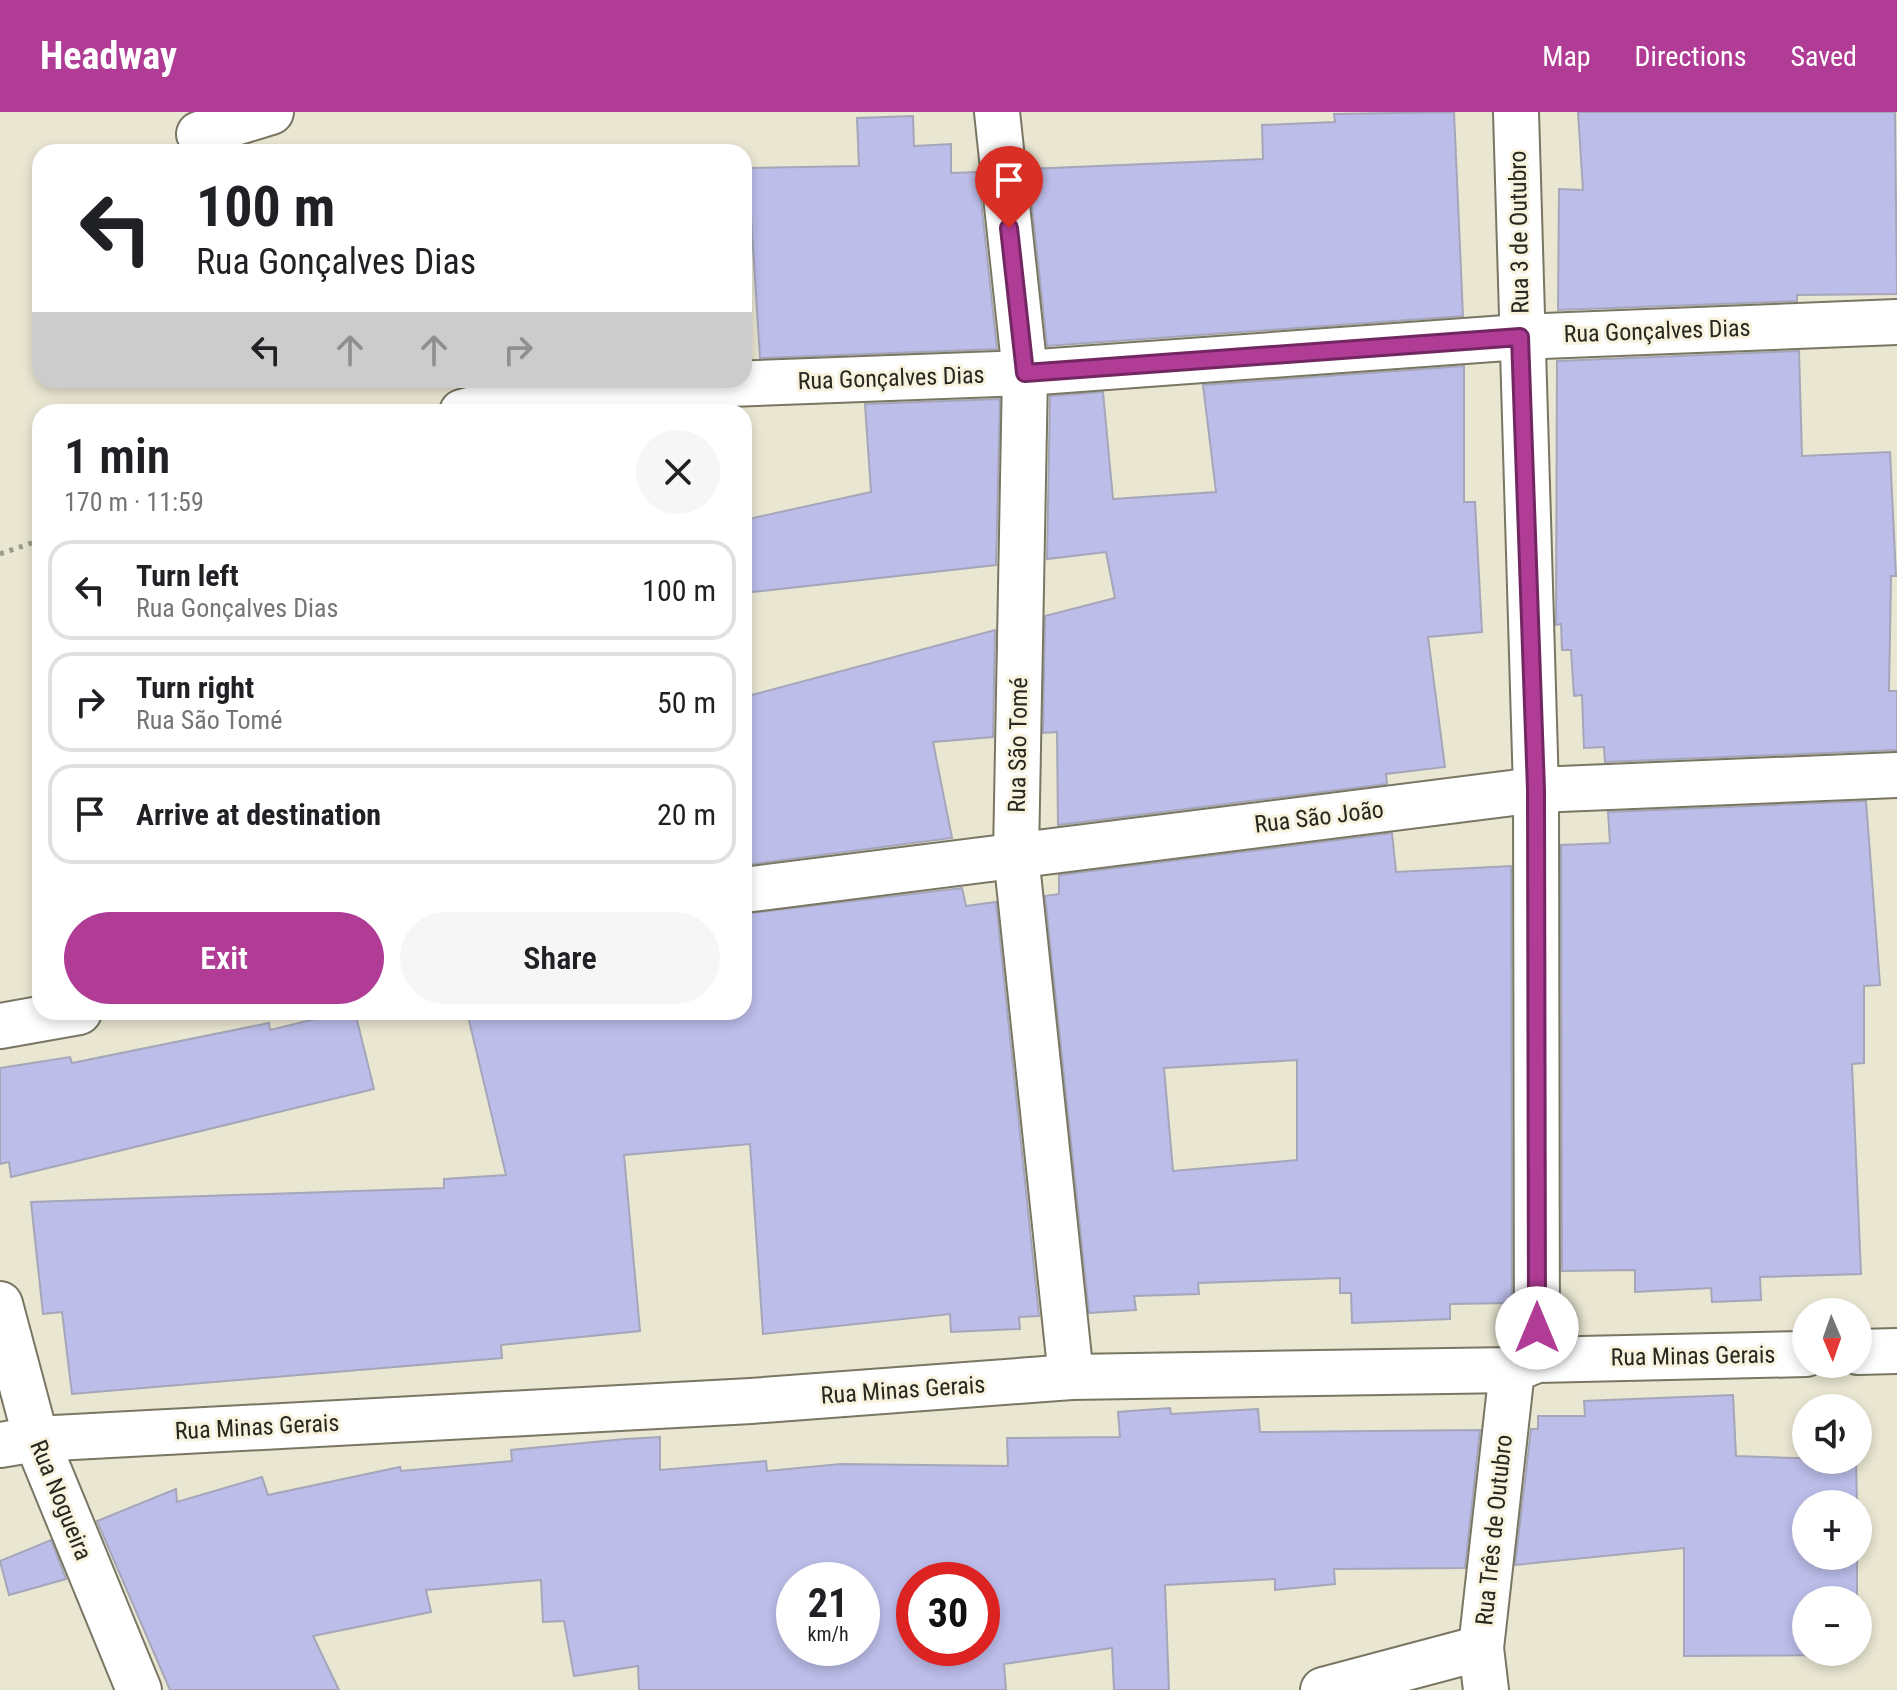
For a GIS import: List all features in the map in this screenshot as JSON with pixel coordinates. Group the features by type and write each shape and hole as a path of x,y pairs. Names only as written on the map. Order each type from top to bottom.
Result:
{"street":[{"path":"199,134 271,112"},
{"name":"Rua São Tomé","path":"997,112 1025,373 1016,855 1071,1377"},
{"name":"Rua 3 de Outubro","path":"1516,112 1520,337 1536,790 1524,1365"},
{"name":"Rua Gonçalves Dias","path":"752,383 1025,373 1520,337 1897,322"},
{"name":"Rua Gonçalves Dias","path":"492,404 540,391 621,388"},
{"name":"Rua São João","path":"752,889 1536,790 1897,775"},
{"path":"0,1026 34,1020"},
{"name":"Rua Nogueira","path":"0,1304 18,1442 139,1690"},
{"path":"1872,1352 1897,1351"},
{"name":"Rua Minas Gerais","path":"18,1442 751,1401 1071,1377 1792,1355"},
{"name":"Rua Três de Outubro","path":"1484,1669 1524,1365"},
{"path":"1323,1690 1484,1669"}],"path":[{"path":"0,554 32,543"}],"building":[{"path":"1454,112 1463,316 1047,346 1028,169 1263,159 1262,125 1335,122 1334,114"},
{"path":"1578,112 1895,112 1897,294 1797,295 1797,301 1558,310 1559,189 1583,190"},
{"path":"913,116 914,146 951,144 951,173 978,172 997,349 760,358 752,231 752,168 859,166 857,118"},
{"path":"1799,351 1802,456 1890,452 1896,576 1891,576 1889,691 1897,691 1897,750 1605,762 1604,747 1584,748 1582,695 1574,696 1571,650 1562,650 1561,624 1556,625 1557,361"},
{"path":"1464,366 1464,502 1475,502 1482,632 1428,637 1445,767 1386,774 1387,784 1058,825 1057,732 1043,733 1045,616 1115,598 1106,552 1047,559 1050,396 1103,392 1113,499 1216,492 1203,385"},
{"path":"1000,399 996,565 752,592 752,518 871,492 865,404"},
{"path":"995,630 993,737 933,742 952,838 752,864 752,695"},
{"path":"1866,801 1880,985 1864,986 1864,1063 1852,1064 1861,1274 1760,1277 1761,1300 1712,1302 1711,1288 1635,1292 1635,1270 1562,1271 1561,845 1610,843 1608,812"},
{"path":"1392,833 1396,872 1511,866 1512,1303 1450,1304 1450,1319 1352,1323 1351,1293 1340,1293 1340,1278 1198,1283 1199,1294 1134,1296 1136,1310 1089,1313 1045,896 1059,894 1059,875","holes":["1297,1060 1297,1160 1173,1171 1164,1068"]},
{"path":"962,888 966,906 996,902 1039,1316 1019,1317 1020,1329 951,1332 950,1314 763,1334 750,1144 624,1155 640,1331 501,1345 502,1358 72,1394 62,1312 43,1314 31,1202 444,1188 444,1179 506,1175 469,1020 752,1020 752,913"},
{"path":"311,1020 357,1020 374,1089 11,1177 9,1162 0,1164 0,1068 70,1057 72,1063 269,1023 270,1030"},
{"path":"1733,1395 1736,1456 1792,1458 1792,1474 1856,1474 1857,1490 1792,1490 1792,1570 1857,1570 1857,1586 1792,1586 1792,1655 1684,1656 1684,1548 1515,1565 1531,1429 1538,1429 1538,1416 1585,1416 1584,1401"},
{"path":"1170,1408 1171,1414 1258,1409 1260,1432 1480,1430 1465,1568 1334,1569 1335,1584 1275,1590 1275,1579 1165,1585 1169,1690 1114,1690 1112,1648 1004,1664 1006,1690 639,1690 638,1666 574,1676 564,1621 543,1622 541,1580 426,1590 431,1612 313,1636 339,1690 170,1690 97,1521 176,1489 177,1502 262,1477 268,1495 400,1467 401,1471 512,1461 511,1450 625,1439 660,1437 660,1470 766,1461 767,1471 841,1464 1008,1466 1007,1438 1120,1437 1118,1412"},
{"path":"51,1540 66,1579 9,1595 0,1561"}],"route":[{"path":"1009,228 1025,373 1520,337 1536,790 1537,1328"}]}
